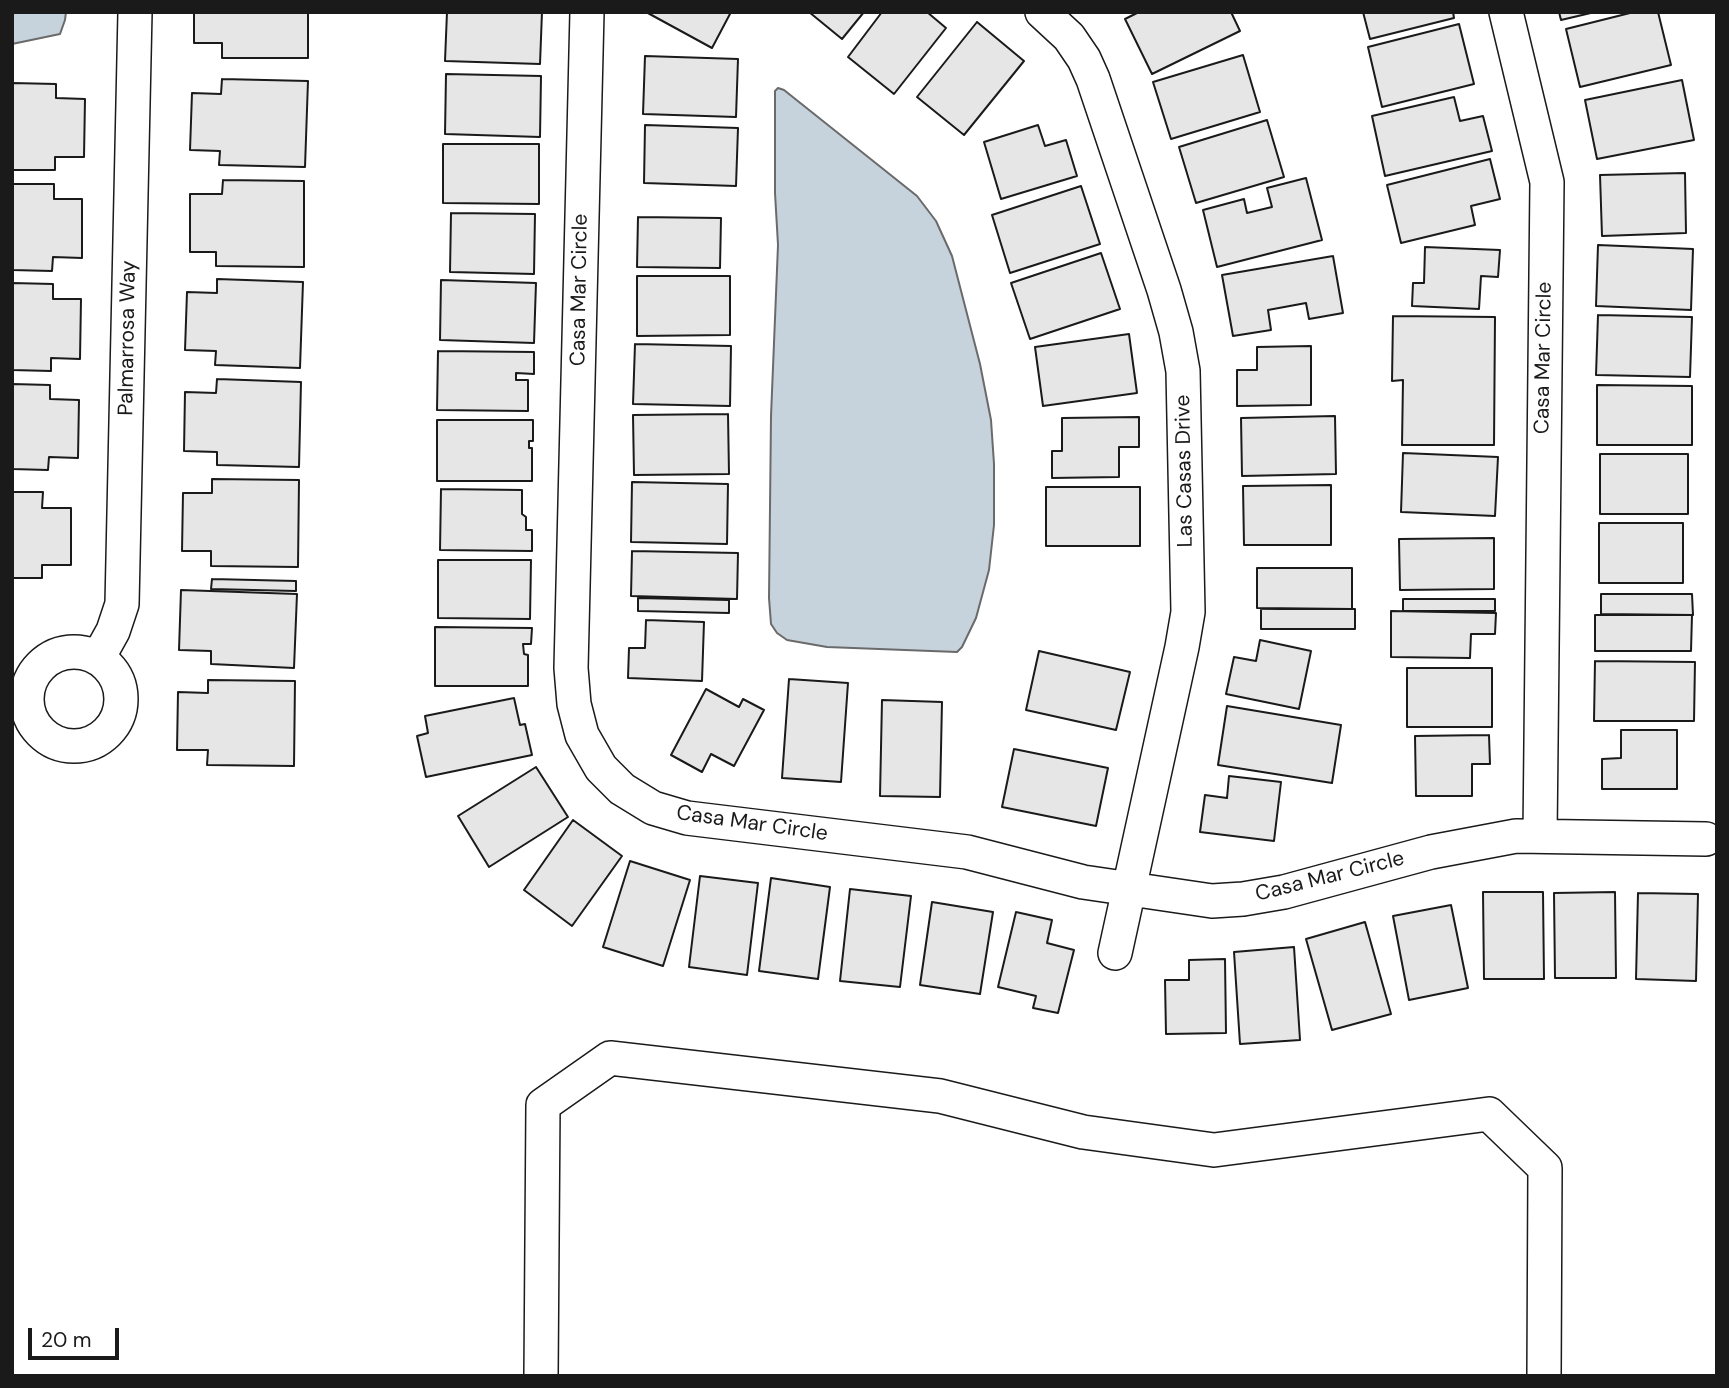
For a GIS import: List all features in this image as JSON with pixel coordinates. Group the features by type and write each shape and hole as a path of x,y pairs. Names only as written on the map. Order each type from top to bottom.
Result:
{"street":[{"name":"Palmarrosa Way","path":"98,658 113,631 122,604 135,12"},
{"name":"Casa Mar Circle","path":"587,12 571,668 574,704 582,735 601,768 622,789 653,808 687,818 967,852 1083,882 1212,901 1284,892 1396,861 1480,841 1516,836 1706,839"},
{"name":"Las Casas Drive","path":"1042,12 1069,37 1084,59 1093,79 1164,290 1183,370 1188,611 1115,954"},
{"name":"Casa Mar Circle","path":"1506,12 1547,182 1540,835"},
{"path":"541,1376 543,1105 610,1058 940,1096 1083,1132 1214,1150 1489,1114 1545,1168 1544,1376"}],"shaded area":[{"path":"12,12 66,12 60,34 12,44"},
{"path":"778,88 784,90 917,196 936,221 952,256 980,364 991,420 994,464 994,525 989,570 976,618 957,652 827,647 787,640 777,633 771,624 771,416 778,245 775,91"}],"building":[{"path":"194,12 308,12 308,58 222,58 222,43 194,43"},
{"path":"447,12 542,12 540,64 445,61"},
{"path":"646,12 731,12 712,48"},
{"path":"809,12 864,12 842,39"},
{"path":"882,12 927,12 946,28 894,94 848,57"},
{"path":"1139,12 1231,12 1240,31 1152,74 1125,19"},
{"path":"1363,12 1453,12 1454,18 1370,39"},
{"path":"1559,12 1595,12 1561,20"},
{"path":"1634,12 1658,12 1671,65 1580,87 1566,29"},
{"path":"977,22 1024,61 964,135 917,97"},
{"path":"1459,24 1474,84 1382,107 1368,47"},
{"path":"1243,55 1260,112 1171,139 1153,82"},
{"path":"645,56 738,59 736,117 643,114"},
{"path":"446,74 541,76 540,137 445,134"},
{"path":"222,79 308,81 305,167 219,165 220,151 190,150 192,93 221,94"},
{"path":"1682,80 1694,140 1597,159 1585,100"},
{"path":"12,83 56,84 56,98 85,99 84,157 55,157 55,170 12,170"},
{"path":"1454,97 1460,121 1483,116 1492,151 1385,176 1372,116"},
{"path":"1267,120 1284,177 1196,203 1179,147"},
{"path":"645,125 738,128 736,186 644,183"},
{"path":"1038,125 1045,146 1066,140 1077,176 1001,199 984,142"},
{"path":"443,144 539,144 539,204 443,203"},
{"path":"1490,159 1500,199 1471,206 1475,225 1401,243 1387,185"},
{"path":"1685,173 1686,233 1602,236 1600,175"},
{"path":"1306,178 1322,240 1217,267 1203,210 1244,199 1247,213 1272,207 1267,188"},
{"path":"223,180 304,181 304,267 216,266 216,252 190,252 190,194 222,194"},
{"path":"12,184 54,184 54,199 82,199 82,258 53,257 52,271 12,270"},
{"path":"1081,186 1100,244 1010,273 992,215"},
{"path":"451,213 535,214 534,274 450,272"},
{"path":"638,217 721,218 720,268 637,267"},
{"path":"1598,245 1693,249 1691,310 1596,306"},
{"path":"1425,247 1500,250 1498,277 1481,276 1479,309 1412,306 1413,283 1424,283"},
{"path":"1101,253 1120,309 1030,339 1011,283"},
{"path":"1333,256 1343,313 1309,319 1306,303 1268,310 1271,330 1233,336 1222,275"},
{"path":"637,276 730,276 730,335 637,336"},
{"path":"217,279 303,282 300,368 215,365 216,351 185,350 187,292 217,293"},
{"path":"441,280 536,283 534,343 440,340"},
{"path":"12,283 53,284 53,299 81,299 80,359 51,358 51,371 12,370"},
{"path":"1598,315 1692,317 1690,377 1596,375"},
{"path":"1393,316 1495,317 1494,445 1402,445 1403,380 1392,381"},
{"path":"1129,334 1137,393 1043,406 1035,347"},
{"path":"635,344 731,346 730,406 633,404"},
{"path":"1311,346 1311,405 1237,406 1237,370 1257,370 1257,347"},
{"path":"438,351 534,352 534,374 516,373 516,380 528,380 528,411 437,410"},
{"path":"217,379 301,382 299,467 217,465 217,452 184,451 185,392 216,393"},
{"path":"12,384 50,385 50,399 79,400 78,458 49,457 48,470 12,469"},
{"path":"1597,385 1692,386 1692,445 1597,445"},
{"path":"728,414 729,474 634,475 633,415"},
{"path":"1335,416 1336,474 1242,476 1241,418"},
{"path":"1139,417 1139,447 1119,447 1119,477 1052,478 1052,451 1062,451 1062,418"},
{"path":"437,420 533,420 533,441 529,441 529,448 532,448 532,481 437,481"},
{"path":"1403,453 1498,457 1495,516 1401,512"},
{"path":"1600,454 1688,454 1688,514 1600,514"},
{"path":"212,479 299,480 298,567 211,566 211,551 182,551 183,493 212,493"},
{"path":"632,482 728,484 727,544 631,542"},
{"path":"1331,485 1331,545 1244,545 1243,486"},
{"path":"1046,487 1140,487 1140,546 1046,546"},
{"path":"441,489 522,490 522,514 526,517 526,530 532,530 532,551 440,550"},
{"path":"12,492 43,492 42,508 71,508 71,565 42,565 42,578 12,578"},
{"path":"1599,523 1683,523 1683,583 1599,583"},
{"path":"1494,538 1494,589 1400,590 1399,539"},
{"path":"632,551 738,553 737,599 631,596"},
{"path":"438,560 531,560 530,619 438,618"},
{"path":"1257,568 1352,568 1352,609 1257,608"},
{"path":"212,579 296,581 296,591 211,589"},
{"path":"181,590 297,594 294,668 211,664 211,651 179,650"},
{"path":"1601,594 1692,594 1693,615 1601,614"},
{"path":"638,598 729,600 729,613 638,611"},
{"path":"1403,599 1495,599 1495,611 1403,611"},
{"path":"1261,609 1355,609 1355,629 1261,629"},
{"path":"1391,611 1496,613 1495,634 1471,634 1470,658 1391,657"},
{"path":"1595,615 1692,615 1691,651 1595,651"},
{"path":"646,620 704,622 702,681 628,678 629,648 645,648"},
{"path":"435,627 532,628 531,644 523,644 524,654 528,655 528,686 435,686"},
{"path":"1260,640 1311,651 1299,709 1226,694 1234,657 1256,661"},
{"path":"1039,651 1130,672 1116,730 1026,710"},
{"path":"1595,661 1695,662 1694,721 1594,721"},
{"path":"1407,668 1492,668 1492,727 1407,727"},
{"path":"789,679 848,683 841,782 782,778"},
{"path":"208,680 295,681 294,766 207,765 208,750 177,750 178,692 208,693"},
{"path":"706,689 739,707 743,699 764,710 734,766 711,754 702,772 671,755"},
{"path":"514,698 520,725 525,724 532,755 426,777 417,736 428,733 425,716"},
{"path":"882,700 942,702 940,797 880,796"},
{"path":"1227,706 1341,725 1332,783 1218,765"},
{"path":"1621,730 1677,730 1677,789 1602,789 1602,759 1621,758"},
{"path":"1489,735 1490,764 1472,764 1472,796 1416,796 1415,736"},
{"path":"1014,749 1108,768 1096,826 1002,807"},
{"path":"536,767 568,817 489,867 458,816"},
{"path":"1229,776 1281,782 1274,841 1200,832 1205,795 1227,798"},
{"path":"573,820 622,856 572,926 524,890"},
{"path":"630,861 690,880 663,966 603,947"},
{"path":"700,876 758,883 747,975 689,967"},
{"path":"771,878 830,887 818,979 759,971"},
{"path":"850,889 911,896 900,987 840,981"},
{"path":"1483,892 1543,892 1544,979 1484,979"},
{"path":"1615,892 1616,978 1555,978 1554,893"},
{"path":"1638,893 1698,894 1696,981 1636,979"},
{"path":"932,902 993,912 980,994 920,985"},
{"path":"1451,905 1468,988 1409,1000 1393,916"},
{"path":"1016,912 1052,920 1047,943 1074,950 1058,1013 1033,1008 1036,996 998,987"},
{"path":"1365,922 1391,1014 1332,1030 1306,939"},
{"path":"1294,947 1300,1040 1240,1044 1234,952"},
{"path":"1225,959 1226,1033 1166,1034 1165,980 1189,980 1189,960"}]}
